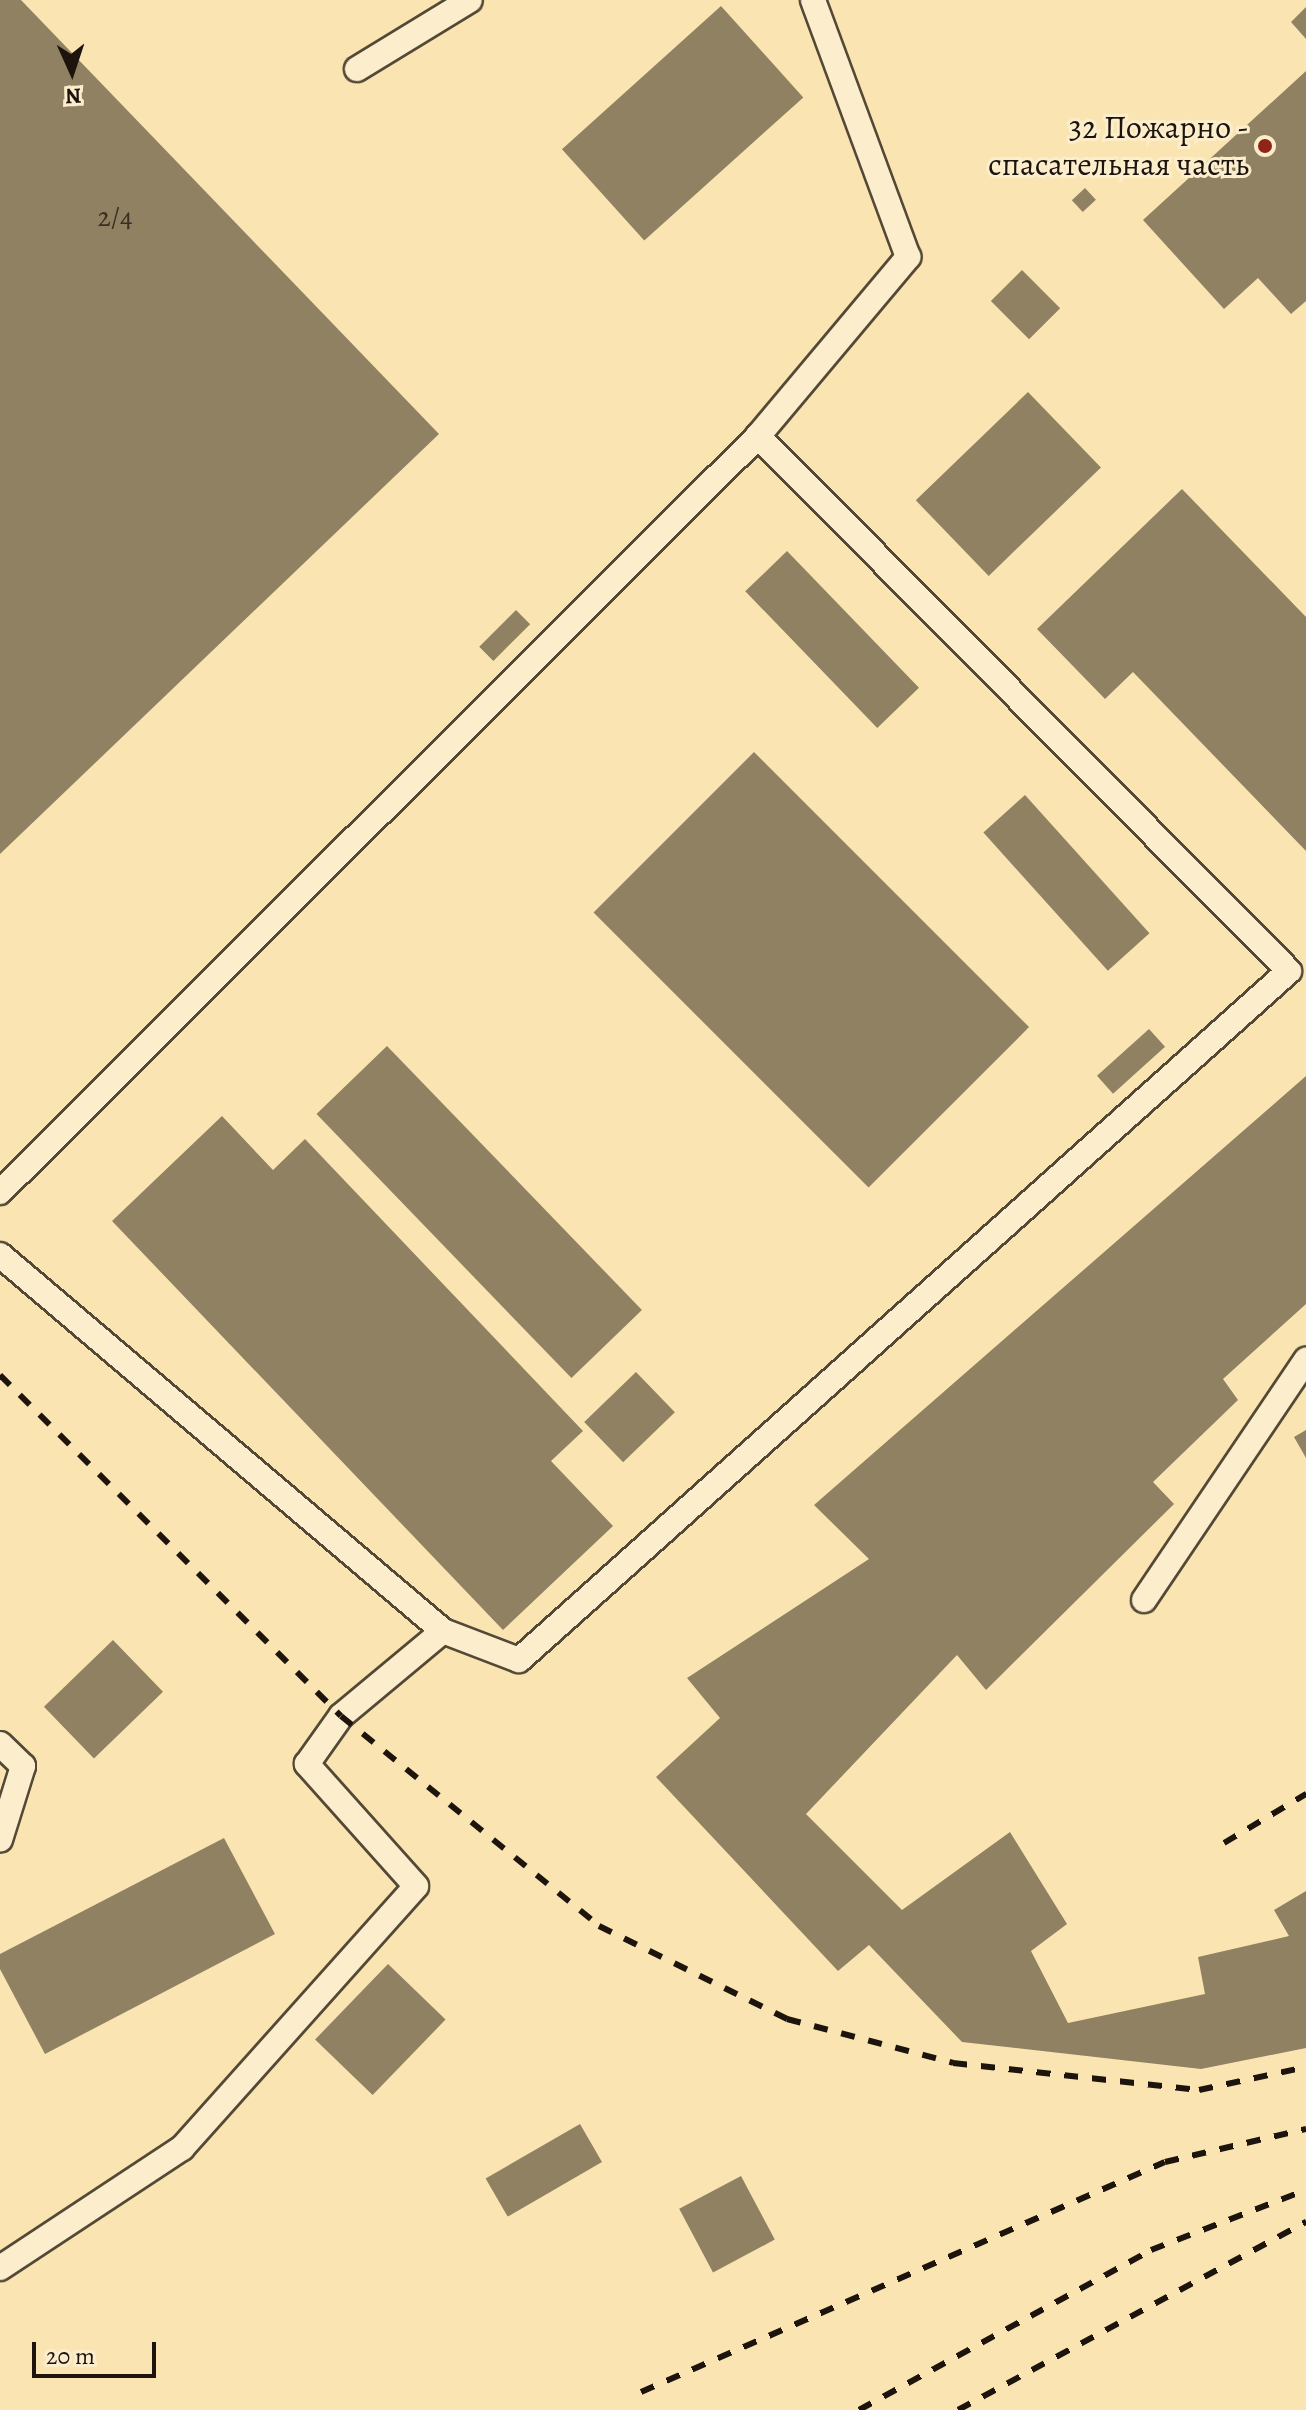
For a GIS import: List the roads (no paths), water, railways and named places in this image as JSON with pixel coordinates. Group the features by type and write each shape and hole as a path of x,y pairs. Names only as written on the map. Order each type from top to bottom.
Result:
{"lane":[{"path":"357,69 470,0"},
{"path":"0,1192 758,436 908,257 813,0"},
{"path":"0,1255 443,1631 519,1660 1289,971 758,436"},
{"path":"1144,1600 1306,1360"},
{"path":"0,2268 182,2148 416,1886 307,1764 341,1716 443,1631"},
{"path":"0,1744 23,1766 0,1840"}],"railway":[{"path":"0,1375 341,1716 599,1926 787,2019 953,2063 1199,2090 1306,2067"},
{"path":"1224,1843 1306,1794"},
{"path":"641,2392 1165,2162 1306,2129"},
{"path":"859,2410 1151,2250 1306,2190"},
{"path":"958,2410 1306,2222"}],"place":[{"name":"32 Пожарно - спасательная часть","path":"1265,146"}]}
